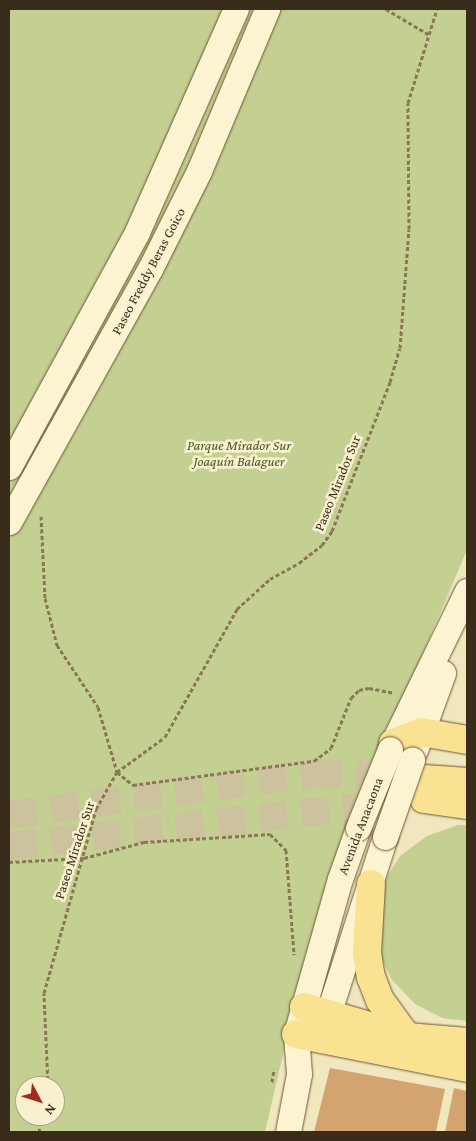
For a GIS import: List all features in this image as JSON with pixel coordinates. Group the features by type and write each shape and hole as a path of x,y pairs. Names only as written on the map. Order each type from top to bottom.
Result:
{"main road":[{"path":"409,766 422,732 467,740"},
{"path":"409,766 467,782"},
{"path":"409,766 467,804"},
{"path":"370,884 367,953 371,977 380,1000 407,1037"},
{"path":"315,1010 407,1037 467,1042"},
{"path":"308,1037 467,1068"}],"street":[{"name":"Paseo Freddy Beras Goico","path":"9,467 137,232 236,9"},
{"name":"Paseo Freddy Beras Goico","path":"9,522 150,269 199,171 266,9"},
{"name":"Avenida Anacaona","path":"315,1010 370,884 409,766 415,700 467,591"},
{"path":"422,732 467,607"},
{"name":"Avenida Anacaona","path":"288,1132 299,1074 315,1010 340,879 358,828 409,766"}],"path":[{"path":"386,9 428,34"},
{"name":"Paseo Mirador Sur","path":"48,1076 44,993 60,928 84,858 96,809 117,772 165,737 237,609 270,579 299,563 322,545 332,532 400,348 409,229 408,103 437,9"},
{"path":"41,516 45,598 57,645 98,706 117,772 127,782 141,786 314,761 331,748 351,698 359,690 368,688 415,700"},
{"path":"9,862 84,858 144,842 270,834 286,850 295,959"}],"green space":[{"name":"Parque Mirador Sur Joaquín Balaguer","path":"9,9 467,9 467,550 346,833 291,1020 265,1132 9,1132"},
{"path":"458,825 467,825 467,1021 442,1018 415,1004 392,980 377,950 382,885 400,856 427,836"}],"building":[{"path":"330,1068 445,1089 436,1132 314,1132"},
{"path":"454,1088 467,1091 467,1132 445,1132"}],"tunnel":[{"path":"9,815 314,773 403,778"},
{"path":"9,846 390,803"}]}
